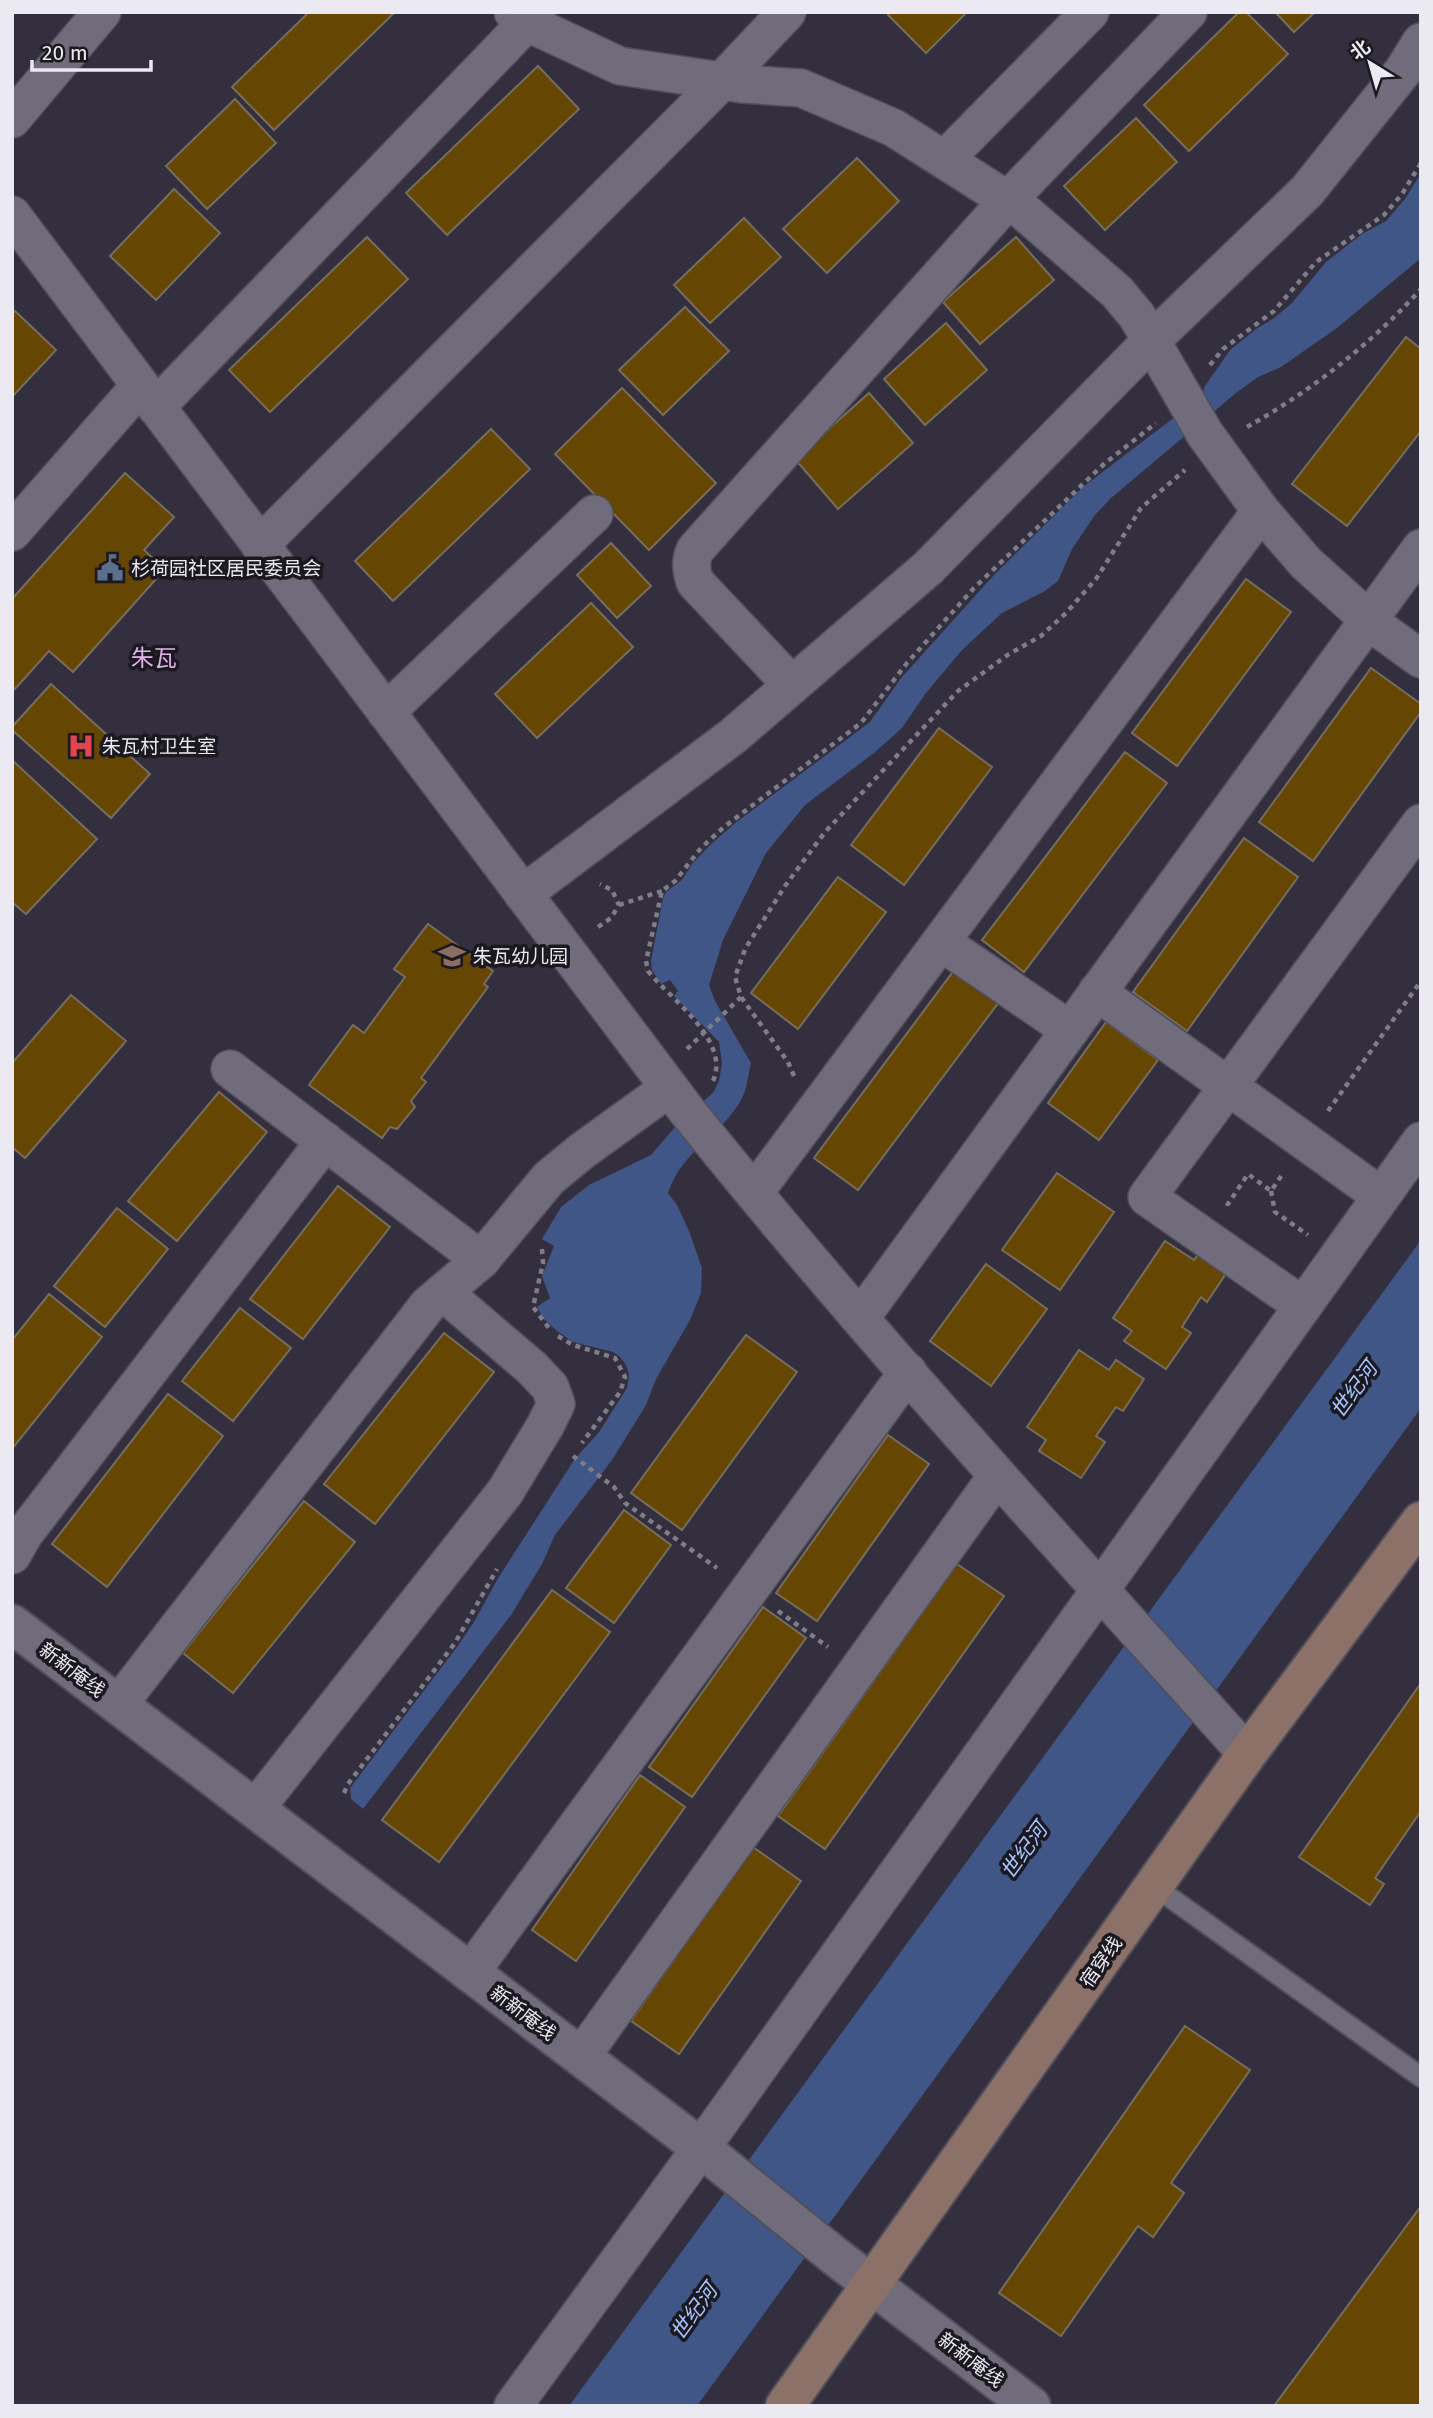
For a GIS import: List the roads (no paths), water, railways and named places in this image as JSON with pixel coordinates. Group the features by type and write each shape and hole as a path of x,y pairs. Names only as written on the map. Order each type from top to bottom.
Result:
{"main road":[{"name":"宿穿线","path":"785,2406 1247,1754 1421,1521"}],"street":[{"path":"12,119 102,12"},
{"path":"260,545 722,81 787,12"},
{"path":"945,159 1090,12"},
{"path":"792,685 695,582 691,560 695,550 1008,200 1188,12"},
{"path":"12,532 526,16 620,66 722,81 801,88 894,128 1008,200 1117,292 1137,316 1213,446 1261,511 1306,563 1368,619 1421,659"},
{"path":"523,894 733,736 928,568 1151,341 1307,191 1403,71 1421,42"},
{"path":"12,216 678,1100 754,1193 997,1476 1247,1754"},
{"path":"754,1193 1261,511"},
{"path":"386,712 594,514"},
{"path":"861,1317 1421,548"},
{"path":"1303,1306 1147,1197 1421,823"},
{"path":"941,942 1070,1030"},
{"path":"1097,992 1381,1196"},
{"path":"230,1069 481,1260"},
{"path":"118,1705 420,1316 443,1292 481,1260 549,1178 582,1151 678,1100"},
{"path":"513,2406 708,2154 1108,1597 1303,1306 1421,1141"},
{"path":"12,1555 24,1534 325,1142"},
{"path":"256,1809 505,1492 556,1404 550,1387 532,1368 443,1292"},
{"path":"470,1973 908,1373"},
{"path":"582,2057 997,1476"},
{"name":"新新庵线","path":"12,1624 582,2057 1031,2406"}],"lane":[{"path":"1154,1886 1421,2077"}],"water":[{"path":"1421,173 1421,258 1337,328 1281,367 1258,377 1236,393 1111,498 1095,515 1072,549 1058,581 1045,591 1002,613 962,650 926,693 902,728 874,753 805,805 766,853 723,940 709,985 715,1001 751,1063 746,1087 733,1113 682,1165 668,1193 689,1231 702,1268 701,1293 690,1320 656,1379 646,1405 612,1460 555,1535 542,1564 511,1615 363,1809 351,1799 350,1788 457,1647 574,1460 599,1432 627,1388 629,1375 620,1357 613,1352 573,1342 543,1318 537,1307 550,1298 542,1276 554,1246 542,1239 561,1207 589,1185 651,1155 682,1119 713,1093 719,1081 722,1063 719,1042 674,996 678,991 670,980 661,984 652,970 651,961 666,892 682,880 692,864 734,824 870,722 902,677 994,575 1083,487 1201,397 1205,386 1230,350 1292,303 1326,262 1362,234 1386,221 1405,199"},
{"name":"世纪河","path":"1421,1240 1421,1408 697,2406 569,2406"}],"place":[{"name":"杉荷园社区居民委员会","path":"110,568"},
{"name":"朱瓦村卫生室","path":"81,746"},
{"name":"朱瓦幼儿园","path":"452,956"}],"district":[{"name":"朱瓦","path":"154,658"}]}
